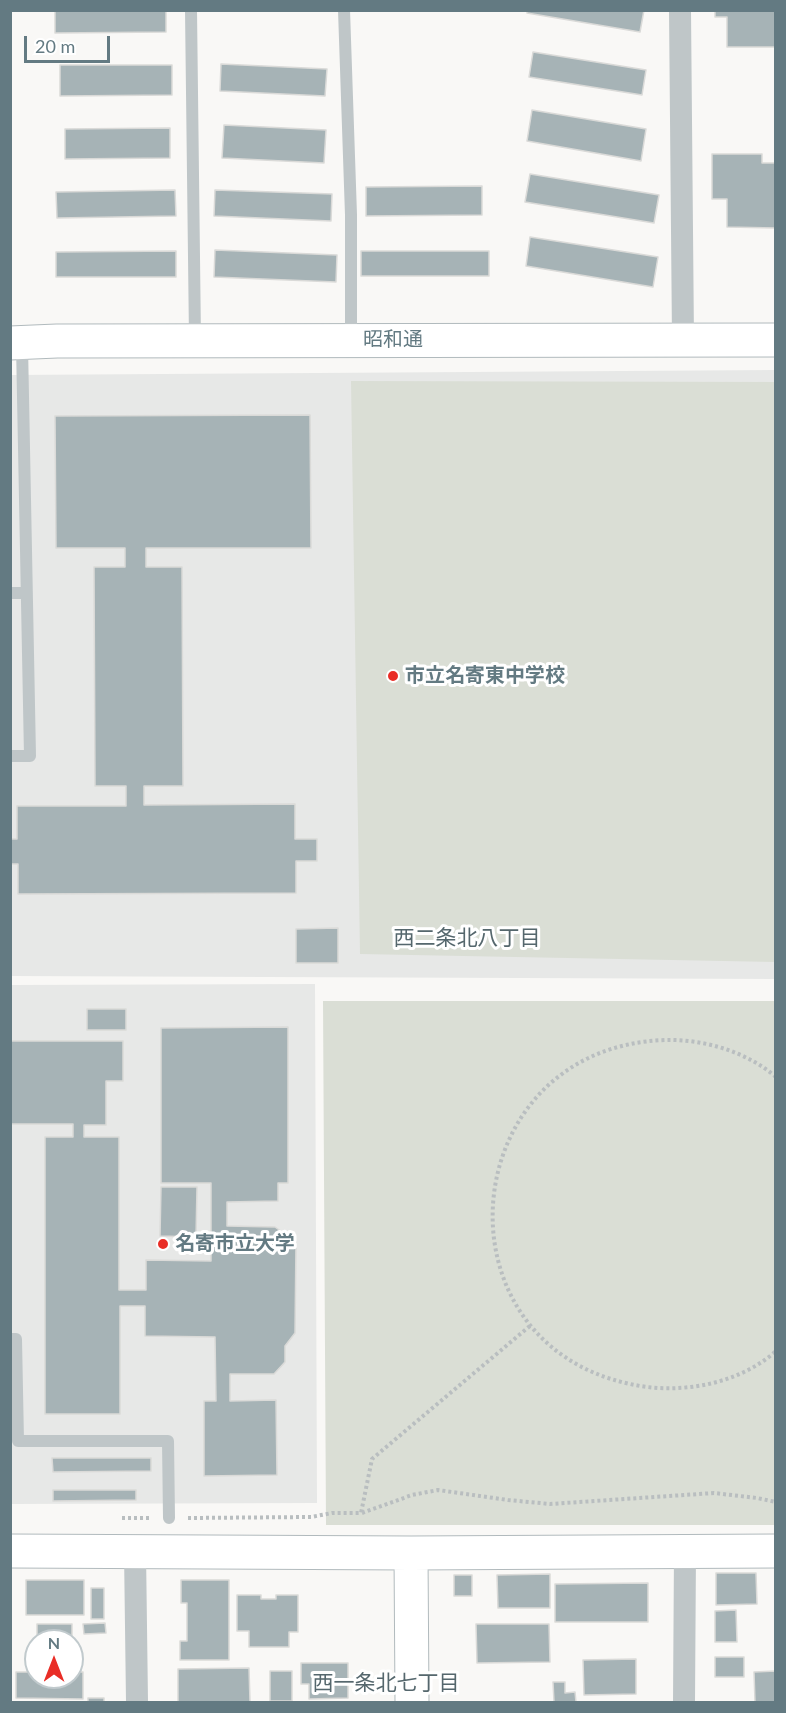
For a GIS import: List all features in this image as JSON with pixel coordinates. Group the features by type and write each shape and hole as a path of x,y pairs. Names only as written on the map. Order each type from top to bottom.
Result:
{"street":[{"path":"680,10 683,340"},
{"name":"昭和通","path":"16,343 776,340"},
{"path":"10,1551 411,1553 776,1551"},
{"path":"135,1551 137,1702"},
{"path":"684,1702 685,1551"},
{"path":"411,1553 412,1702"}],"lane":[{"path":"190,10 195,341"},
{"path":"344,10 351,214 351,340"},
{"path":"10,756 30,756 16,343"},
{"path":"10,593 26,593"},
{"path":"10,1339 16,1339 18,1441 168,1441 170,1518"}],"path":[{"path":"776,1077 744,1057 712,1045 678,1040 644,1041 612,1048 580,1062 553,1081 529,1106 511,1134 498,1166 492,1199 492,1233 499,1266 512,1297 531,1325 555,1348 582,1367 613,1381 646,1388 679,1389 712,1383 744,1371 776,1351"},
{"path":"361,1513 372,1459 531,1325"},
{"path":"113,1518 311,1517 332,1513 361,1513 412,1495 438,1490 550,1504 714,1493 757,1497 776,1502"}],"shaded area":[{"name":"市立名寄東中学校","path":"775,370 775,979 11,976 10,375"},
{"path":"351,381 775,382 775,962 360,954"},
{"name":"名寄市立大学","path":"315,984 317,1503 11,1504 10,985"},
{"path":"323,1001 775,1001 775,1525 326,1525"}],"building":[{"path":"55,10 166,10 166,32 55,33"},
{"path":"527,10 644,10 640,32 527,13"},
{"path":"715,10 776,10 776,47 727,47 727,17 715,17"},
{"path":"533,52 646,70 642,95 529,77"},
{"path":"221,64 327,69 325,96 220,91"},
{"path":"60,65 172,65 172,95 60,96"},
{"path":"532,110 646,129 641,161 527,141"},
{"path":"224,125 326,130 324,163 222,158"},
{"path":"170,128 170,158 65,159 65,129"},
{"path":"712,154 762,154 762,163 776,163 776,228 727,227 727,199 712,199"},
{"path":"530,174 659,195 654,223 525,202"},
{"path":"482,186 482,215 366,216 366,187"},
{"path":"175,190 176,216 57,218 56,192"},
{"path":"215,190 332,194 331,221 214,216"},
{"path":"530,237 658,257 653,287 526,266"},
{"path":"215,250 337,255 336,282 214,277"},
{"path":"176,251 176,277 56,277 56,252"},
{"path":"361,251 489,251 489,276 361,276"},
{"path":"310,415 311,548 146,548 146,567 182,567 183,786 144,786 144,805 295,804 295,839 317,839 317,861 296,861 296,893 18,894 18,864 10,864 10,839 17,839 17,806 126,806 126,786 95,786 94,567 125,567 125,548 56,548 55,416"},
{"path":"338,928 338,963 296,963 296,929"},
{"path":"87,1009 126,1009 126,1030 87,1030"},
{"path":"288,1027 288,1183 278,1183 278,1201 227,1202 227,1226 275,1227 296,1242 295,1333 285,1346 285,1362 274,1374 230,1374 230,1401 276,1400 277,1475 204,1476 204,1401 216,1401 215,1337 145,1336 145,1306 120,1306 120,1414 45,1414 45,1137 73,1137 73,1124 10,1124 10,1041 123,1041 123,1081 106,1081 106,1125 84,1125 84,1137 119,1137 119,1290 146,1290 146,1260 211,1261 211,1183 161,1183 161,1028"},
{"path":"161,1187 197,1187 196,1237 160,1236"},
{"path":"52,1458 151,1458 151,1471 53,1472"},
{"path":"53,1490 136,1490 136,1500 53,1501"},
{"path":"716,1573 756,1573 757,1604 716,1605"},
{"path":"550,1574 550,1608 498,1608 497,1575"},
{"path":"454,1575 472,1575 472,1596 454,1596"},
{"path":"26,1580 84,1580 84,1615 26,1615"},
{"path":"181,1580 229,1580 229,1660 180,1660 180,1641 187,1641 187,1603 181,1603"},
{"path":"648,1583 648,1622 555,1622 555,1584"},
{"path":"91,1588 104,1588 104,1619 91,1619"},
{"path":"237,1595 261,1595 261,1599 276,1599 276,1595 298,1595 298,1632 289,1632 289,1647 249,1647 249,1631 237,1631"},
{"path":"736,1610 737,1642 715,1642 715,1611"},
{"path":"105,1623 106,1633 84,1634 83,1624"},
{"path":"37,1624 72,1624 72,1629 37,1629"},
{"path":"476,1624 549,1624 550,1662 477,1663"},
{"path":"715,1657 744,1657 744,1677 715,1677"},
{"path":"636,1659 636,1694 584,1695 583,1660"},
{"path":"301,1663 348,1663 348,1698 309,1699 309,1684 301,1684"},
{"path":"249,1668 250,1702 178,1702 178,1669"},
{"path":"270,1671 292,1671 292,1701 270,1701"},
{"path":"776,1671 776,1702 755,1702 754,1672"},
{"path":"16,1672 24,1672 24,1689 83,1689 83,1699 16,1698"},
{"path":"553,1682 565,1682 565,1693 575,1692 576,1702 554,1702"},
{"path":"88,1698 104,1698 104,1702 88,1702"}],"place":[{"name":"市立名寄東中学校","path":"393,676"},
{"name":"名寄市立大学","path":"163,1244"}],"district":[{"name":"西二条北八丁目","path":"467,938"},
{"name":"西一条北七丁目","path":"386,1683"}]}
